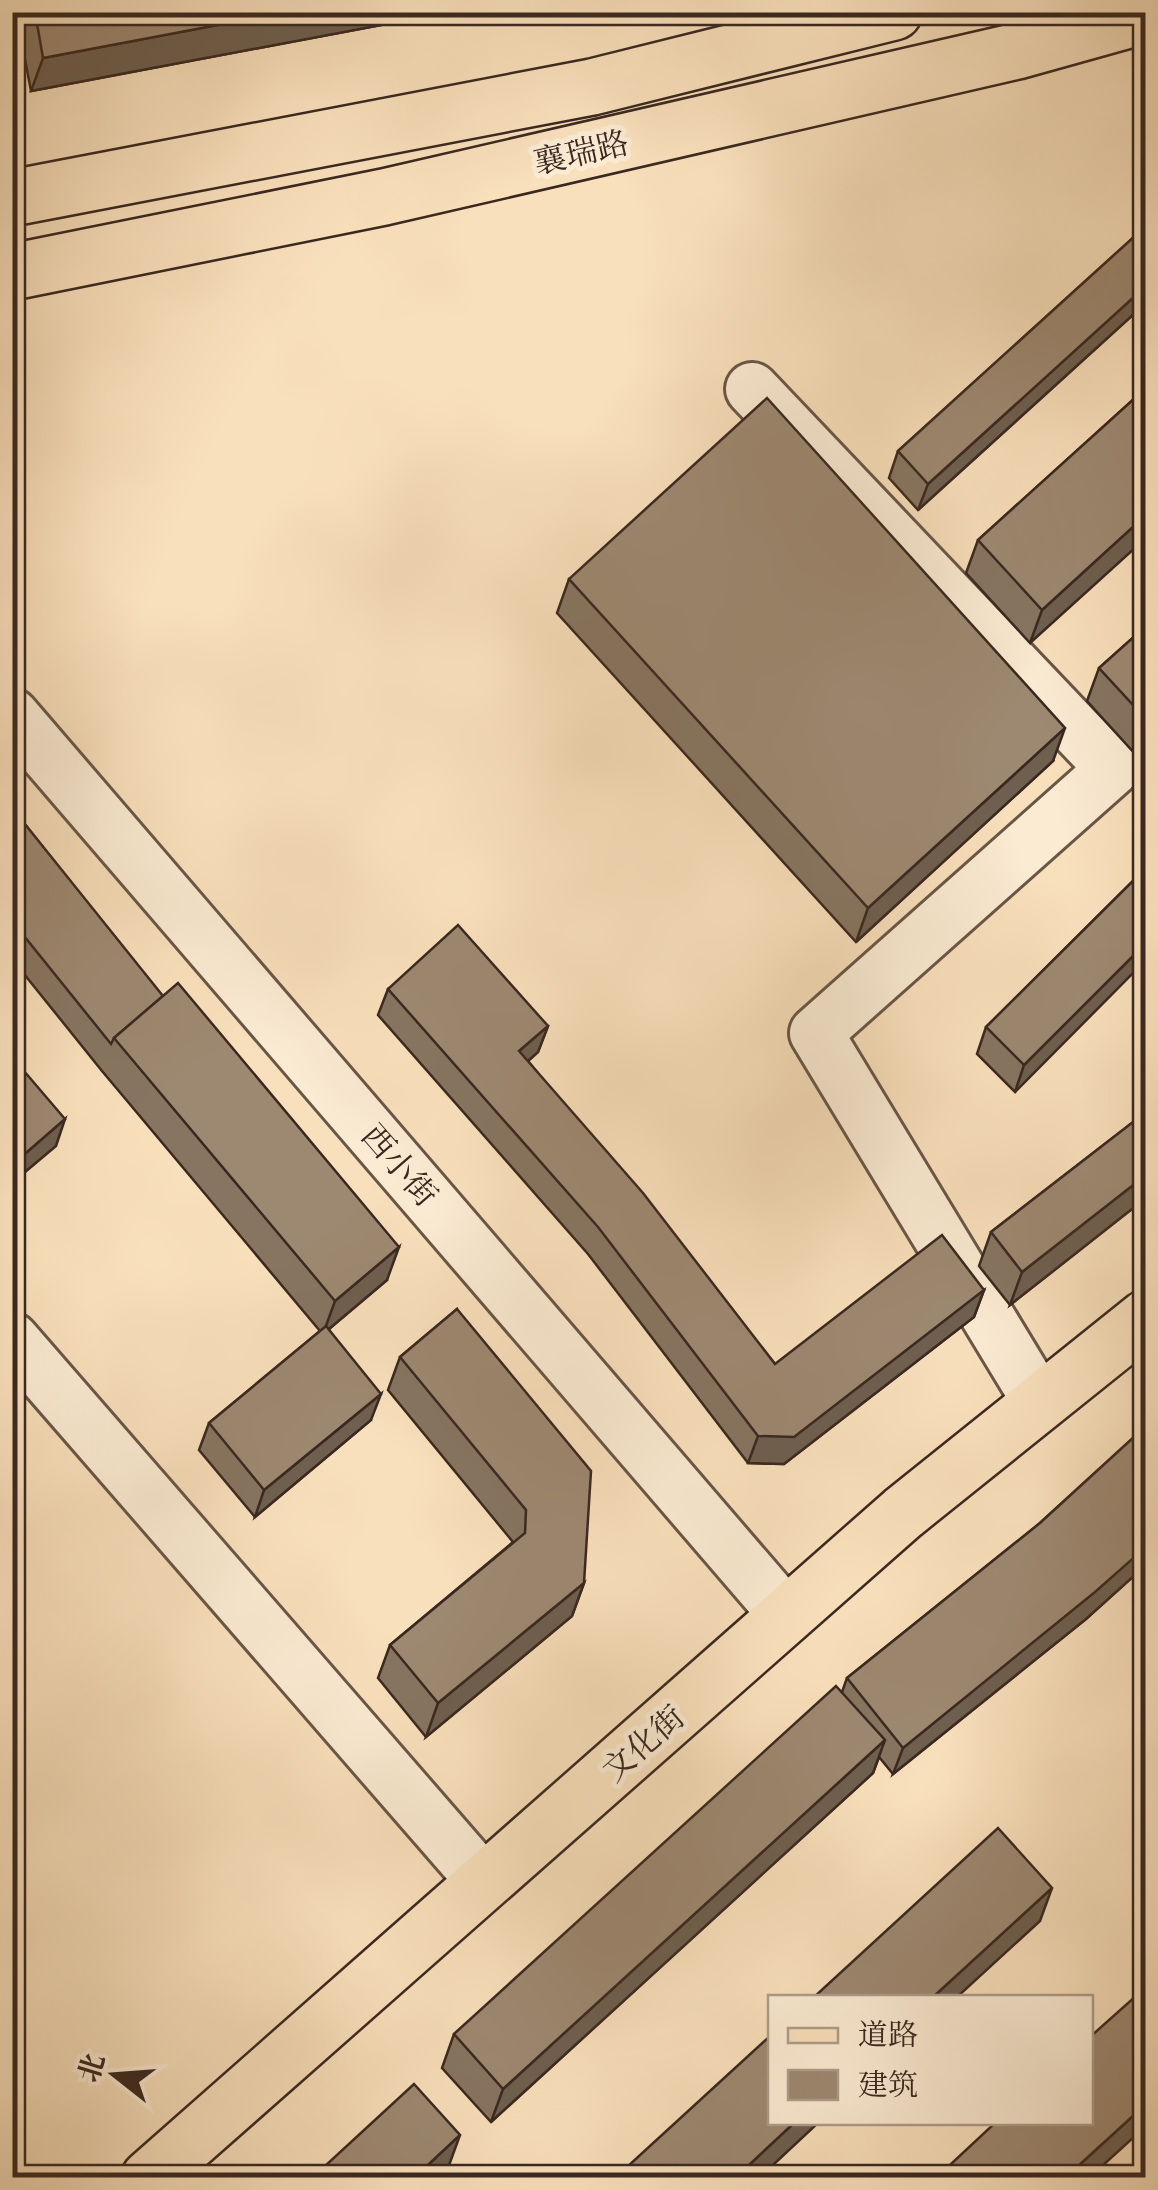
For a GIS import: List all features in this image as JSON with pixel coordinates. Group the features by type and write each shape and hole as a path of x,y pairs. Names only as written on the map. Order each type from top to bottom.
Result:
{"main road":[{"name":"襄瑞路","path":"12,198 592,86 894,12"},
{"name":"襄瑞路","path":"12,272 403,192 1017,51 1146,14"},
{"name":"文化街","path":"149,2178 904,1513 1146,1318"}],"street":[{"path":"752,388 1113,769 816,1033 1040,1403"},
{"name":"西小街","path":"12,715 787,1616"},
{"path":"12,1339 484,1882"}],"building":[{"path":"35,12 286,12 43,58"},
{"path":"1146,226 1146,286 928,484 898,451"},
{"path":"1146,388 1146,515 1042,610 978,540"},
{"path":"767,398 1065,728 868,908 569,579"},
{"path":"1146,626 1146,719 1099,668"},
{"path":"12,808 163,996 111,1044 12,921"},
{"path":"1146,868 1146,943 1024,1065 986,1027"},
{"path":"458,925 548,1026 519,1051 643,1193 775,1364 942,1235 984,1290 794,1437 758,1436 598,1227 388,989"},
{"path":"178,983 399,1247 335,1301 114,1038"},
{"path":"12,1057 65,1119 12,1165"},
{"path":"1146,1112 1146,1175 1022,1272 991,1232"},
{"path":"457,1309 591,1471 584,1583 438,1703 390,1645 525,1533 526,1510 400,1357"},
{"path":"326,1326 381,1394 264,1490 209,1423"},
{"path":"1146,1426 1146,1547 903,1748 847,1678 1040,1523"},
{"path":"836,1686 885,1740 503,2089 454,2034"},
{"path":"998,1828 1052,1888 935,1995 816,1995"},
{"path":"1146,1987 1146,2104 1065,2178 936,2178 993,2125 1093,2125 1093,2034"},
{"path":"768,2038 768,2125 792,2125 735,2178 615,2178"},
{"path":"414,2084 460,2135 414,2178 312,2178"}]}
